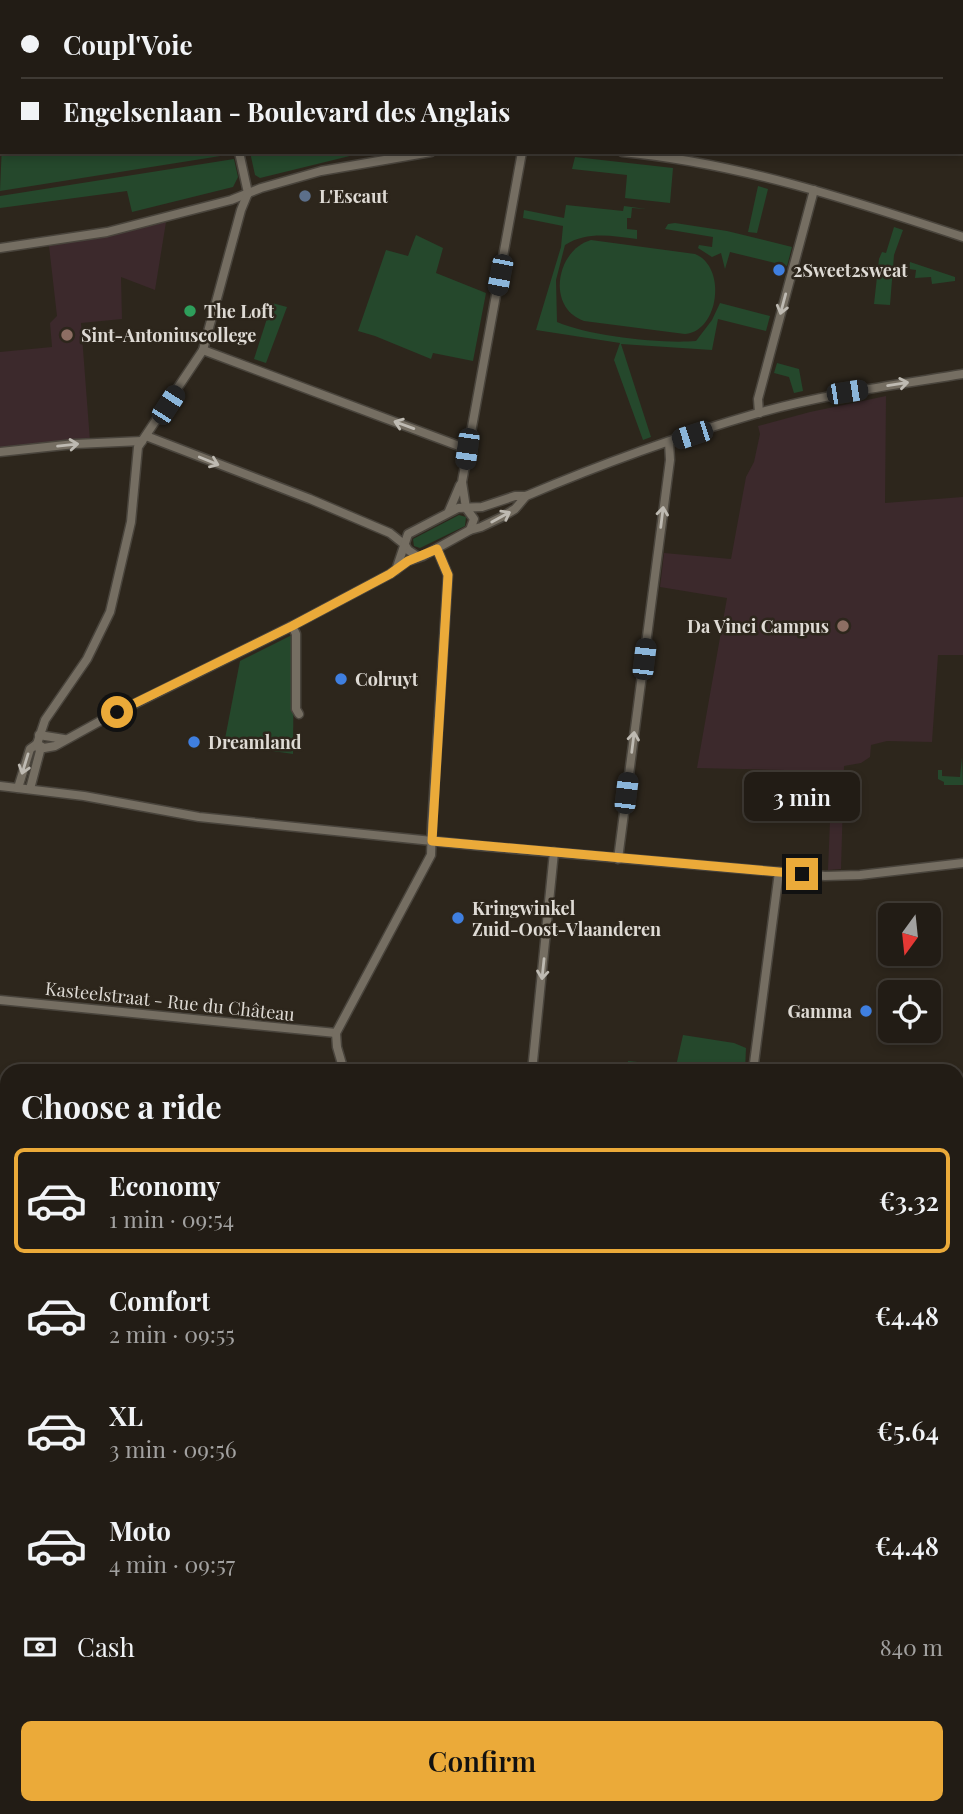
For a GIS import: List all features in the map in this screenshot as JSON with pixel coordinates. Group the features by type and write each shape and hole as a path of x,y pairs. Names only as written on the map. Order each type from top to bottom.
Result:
{"street":[{"path":"18,788 30,748 38,739 48,716 87,659 110,612 126,548 137,452 203,350 248,192 239,154"},
{"path":"0,248 107,232 232,200 248,192 334,168 419,154"},
{"path":"449,511 462,482 522,154"},
{"path":"635,154 723,167 788,182 963,237"},
{"path":"759,412 758,399 814,190"},
{"path":"203,350 467,449"},
{"path":"396,570 411,532 449,511 482,507 515,496 526,496 618,458 759,412 847,392 963,374"},
{"path":"0,452 144,438 390,533 417,556"},
{"path":"618,859 670,460 669,442"},
{"path":"462,482 466,508 474,519 470,530"},
{"path":"38,739 64,739 292,626 417,556 437,549 515,509 526,496"},
{"path":"342,1064 336,1033 431,855 448,575 437,549"},
{"path":"292,626 296,634 296,709 299,714"},
{"path":"30,789 40,751 38,739"},
{"path":"0,786 84,796 199,817 618,859 825,876 860,875 963,863"},
{"path":"533,1064 554,852"},
{"path":"754,1064 779,872"},
{"name":"Kasteelstraat - Rue du Château","path":"0,1000 336,1033"}],"shaded area":[{"name":"Sint-Antoniuscollege","path":"166,222 155,290 121,277 122,319 81,323 90,441 0,450 0,352 52,347 50,323 57,316 49,246 109,236"},
{"name":"Da Vinci Campus","path":"886,396 885,503 963,497 963,655 938,655 932,742 887,741 871,745 870,757 861,763 844,766 841,869 828,870 832,771 697,768 727,598 660,587 664,553 731,559 746,477 754,462 760,434 758,426"}],"green space":[{"path":"2,154 233,154 0,191"},
{"path":"250,154 358,154 260,178 255,175"},
{"path":"575,157 673,168 670,203 625,198 627,175 572,169"},
{"path":"234,159 238,177 233,187 132,212 127,191 0,208 0,196"},
{"path":"758,186 768,189 757,233 748,232"},
{"path":"566,205 623,211 624,206 646,209 632,208 631,218 627,218 627,229 637,230 637,239 591,236 565,245 556,280 557,322 606,335 681,342 696,341 712,320 720,303 770,316 766,331 718,319 712,350 621,344 651,437 643,440 614,360 620,343 536,330 561,247 563,226 523,218 524,210 564,218"},
{"path":"668,224 727,231 792,247 787,266 730,252 725,269 721,253 712,257 698,248 699,245 712,247 713,237 665,229"},
{"path":"894,227 903,230 894,255 890,305 874,304 879,259 882,252 886,253"},
{"path":"416,235 443,248 436,273 486,293 473,361 433,353 431,359 358,331 386,250 408,256"},
{"path":"591,240 695,254 705,261 712,272 715,298 712,311 705,322 697,330 685,334 584,321 572,314 564,304 560,292 563,267 579,246"},
{"path":"910,262 955,277 955,281 932,284 931,277 915,278 916,270 909,269"},
{"path":"272,303 287,307 266,363 254,359"},
{"path":"777,363 799,369 803,391 794,393 789,377 774,373"},
{"path":"459,515 466,517 465,526 420,548 414,546 413,539"},
{"path":"294,634 293,754 224,744 240,661"},
{"path":"962,757 963,785 944,785 944,782 938,779 938,770 942,770 942,776 960,777"},
{"path":"683,1035 734,1043 746,1048 745,1064 676,1064"},
{"path":"628,1061 657,1064 628,1064"}],"place":[{"name":"L'Escaut","path":"305,196"},
{"name":"2Sweet2sweat","path":"779,270"},
{"name":"The Loft","path":"190,311"},
{"name":"Sint-Antoniuscollege","path":"67,335"},
{"name":"Da Vinci Campus","path":"843,626"},
{"name":"Colruyt","path":"341,679"},
{"name":"Dreamland","path":"194,742"},
{"name":"Kringwinkel Zuid-Oost-Vlaanderen","path":"458,918"},
{"name":"Gamma","path":"866,1011"}],"route":[{"path":"117,712 292,626 390,574 417,556 437,549 448,575 432,841 802,874"}]}
